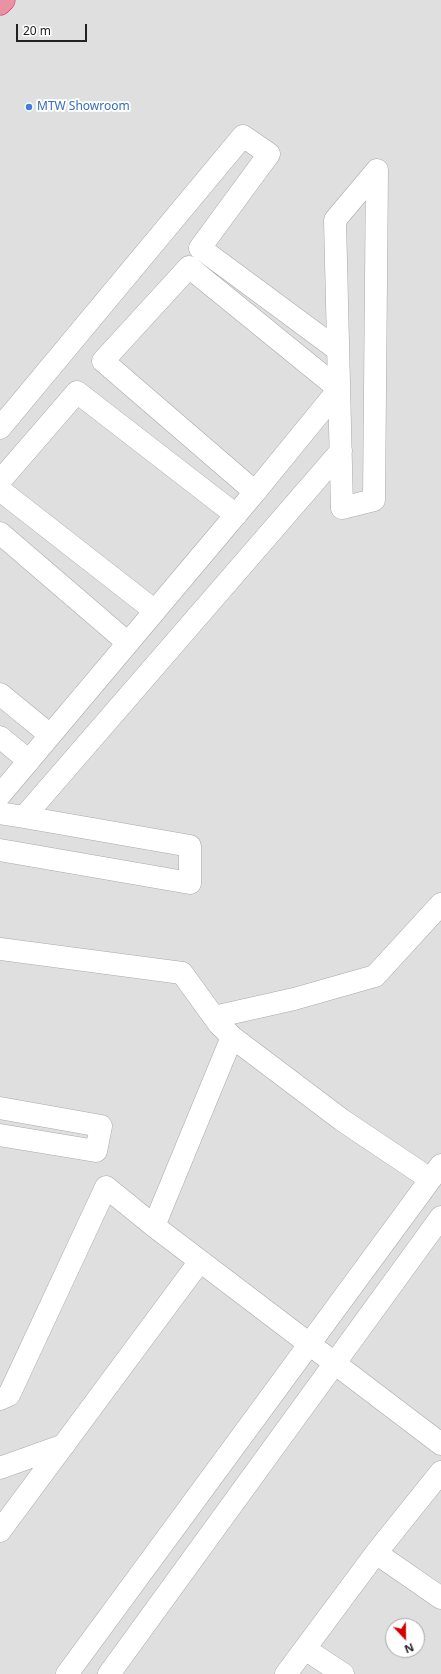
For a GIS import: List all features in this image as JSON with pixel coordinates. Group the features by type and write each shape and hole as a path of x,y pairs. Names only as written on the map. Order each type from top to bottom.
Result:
{"highway":[{"path":"0,4 4,0"}],"street":[{"path":"0,428 243,136 269,154 200,248 338,350"},
{"path":"377,170 374,500 342,508 339,389 335,220 377,170"},
{"path":"255,492 103,361 189,267 339,389"},
{"path":"0,795 236,515 339,389"},
{"path":"0,481 77,392 236,515"},
{"path":"24,817 341,452"},
{"path":"0,490 155,611"},
{"path":"0,533 128,643"},
{"path":"0,694 50,736"},
{"path":"0,737 29,761"},
{"path":"0,813 190,846 190,883 0,850"},
{"path":"214,1017 294,999 375,976 441,904"},
{"path":"0,949 182,973 214,1017 232,1036 342,1120 436,1172 67,1674"},
{"path":"154,1226 232,1036"},
{"path":"0,1108 102,1126 96,1151 0,1135"},
{"path":"0,1399 9,1396 106,1187 154,1226 441,1444"},
{"path":"109,1674 441,1217"},
{"path":"0,1531 200,1261"},
{"path":"0,1468 64,1445"},
{"path":"286,1674 376,1553 441,1472"},
{"path":"376,1553 441,1598"},
{"path":"305,1649 343,1674"}],"shaded area":[{"path":"0,0 441,0 441,1674 0,1674"}],"place":[{"name":"MTW Showroom","path":"29,107"}]}
